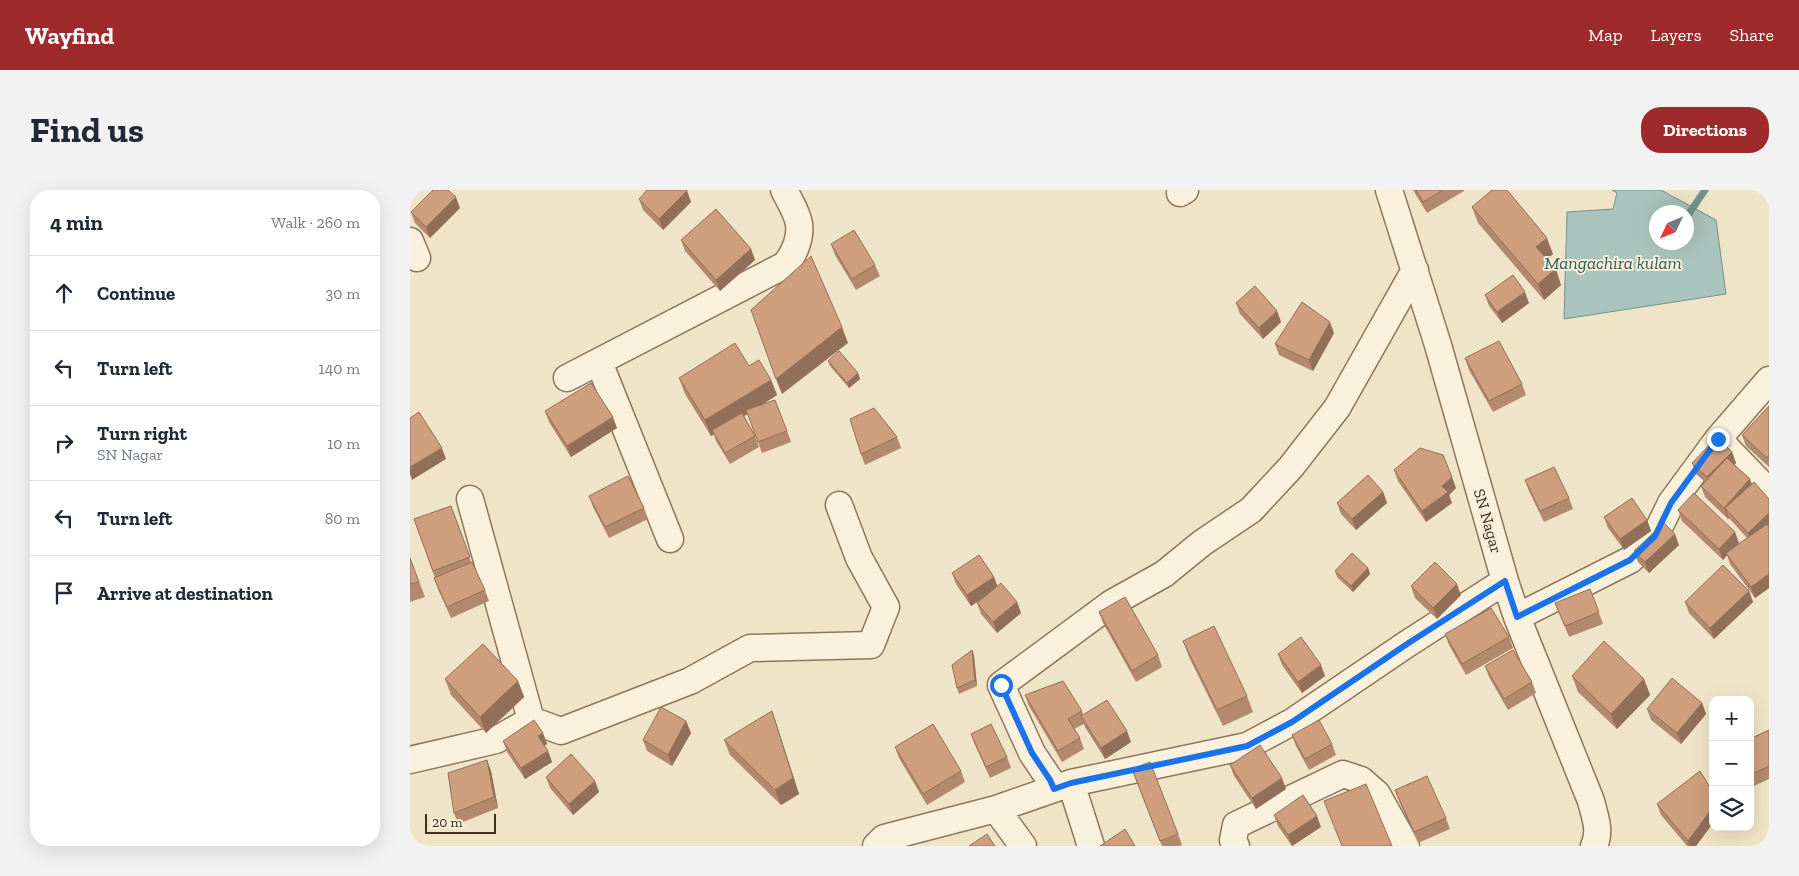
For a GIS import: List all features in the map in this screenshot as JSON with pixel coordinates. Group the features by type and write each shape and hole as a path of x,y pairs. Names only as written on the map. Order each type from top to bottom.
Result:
{"street":[{"path":"567,378 785,265 793,256 799,224 784,190"},
{"name":"SN Nagar","path":"1389,190 1415,270 1505,581 1517,617 1591,801 1598,830 1594,846"},
{"path":"1091,846 1062,786 1050,780 1032,753 1001,685 1112,603 1164,574 1202,543 1251,510 1291,467 1337,408 1415,270"},
{"path":"599,362 670,539"},
{"path":"1517,617 1630,560 1655,536 1671,503 1718,439 1769,380"},
{"path":"1718,439 1769,492"},
{"path":"470,499 531,720"},
{"path":"410,760 496,740 531,720 561,731 690,681 750,648 871,645 886,607 859,558 839,506"},
{"path":"876,846 884,838 996,809 1062,786 1247,746 1292,722 1407,644 1505,581"},
{"path":"1236,846 1233,840 1236,825 1343,774 1361,780 1377,794 1406,846"},
{"path":"996,809 1024,846"}],"water":[{"name":"Mangachira kulam","path":"1612,190 1661,190 1688,205 1649,205 1649,250 1694,250 1694,208 1716,220 1726,294 1564,319 1567,212 1613,209 1617,193"}],"building":[{"path":"433,190 448,190 456,197 426,227 411,212"},
{"path":"647,190 687,191 659,219 639,199"},
{"path":"1416,190 1443,190 1423,202"},
{"path":"1492,190 1507,190 1547,238 1536,247 1556,269 1538,284 1472,207"},
{"path":"716,209 751,249 716,280 681,240"},
{"path":"854,230 875,265 852,279 831,244"},
{"path":"811,256 842,327 776,379 751,310"},
{"path":"1513,275 1525,292 1497,312 1485,295"},
{"path":"1255,286 1277,311 1259,328 1236,303"},
{"path":"1302,302 1330,322 1309,360 1275,344"},
{"path":"1499,341 1522,384 1489,401 1465,358"},
{"path":"735,343 749,366 759,360 771,380 705,420 679,378"},
{"path":"839,351 858,373 847,383 828,361"},
{"path":"591,383 613,417 567,446 545,411"},
{"path":"775,400 787,431 758,442 746,410"},
{"path":"1769,406 1769,455 1767,458 1742,435"},
{"path":"874,408 897,437 861,454 850,419"},
{"path":"419,412 442,448 410,467 410,418"},
{"path":"742,413 755,436 725,453 712,430"},
{"path":"1717,437 1732,452 1707,477 1692,463"},
{"path":"1420,448 1443,455 1452,477 1442,486 1448,492 1422,511 1394,470"},
{"path":"1727,458 1750,479 1724,508 1701,486"},
{"path":"1554,467 1569,498 1540,511 1525,480"},
{"path":"1368,475 1383,492 1352,519 1337,503"},
{"path":"628,476 644,508 605,527 589,496"},
{"path":"1754,482 1769,499 1769,513 1748,533 1725,508"},
{"path":"1694,493 1735,532 1719,549 1678,510"},
{"path":"1632,498 1647,520 1620,539 1604,517"},
{"path":"451,506 470,557 433,571 414,519"},
{"path":"1664,523 1675,534 1645,562 1634,551"},
{"path":"1767,524 1769,527 1769,574 1751,587 1726,553"},
{"path":"1352,553 1368,568 1351,586 1335,571"},
{"path":"979,555 994,577 967,595 952,573"},
{"path":"410,558 419,582 410,584"},
{"path":"472,562 485,590 447,607 434,578"},
{"path":"1435,562 1457,584 1433,608 1411,586"},
{"path":"1723,565 1749,591 1710,628 1685,602"},
{"path":"1001,583 1017,602 993,622 977,603"},
{"path":"1590,589 1599,612 1565,626 1555,603"},
{"path":"1125,597 1158,655 1132,671 1099,612"},
{"path":"1491,608 1509,637 1462,664 1445,634"},
{"path":"1214,626 1247,696 1217,710 1183,641"},
{"path":"1301,637 1321,665 1298,682 1278,654"},
{"path":"1604,641 1644,679 1611,714 1572,676"},
{"path":"483,644 518,681 480,717 445,679"},
{"path":"972,650 975,680 957,688 952,665"},
{"path":"1513,650 1532,682 1504,699 1485,666"},
{"path":"1672,678 1702,703 1677,733 1647,709"},
{"path":"1063,681 1082,711 1068,719 1080,738 1058,751 1025,695"},
{"path":"1107,700 1127,731 1101,748 1081,716"},
{"path":"661,707 686,721 668,755 643,740"},
{"path":"772,711 793,778 775,790 724,740"},
{"path":"534,720 543,733 538,736 548,751 521,768 503,741"},
{"path":"1319,720 1332,744 1305,759 1292,735"},
{"path":"933,724 961,771 923,794 895,747"},
{"path":"991,724 1007,757 986,767 971,734"},
{"path":"1769,730 1769,766 1754,773 1754,741 1754,737"},
{"path":"1260,745 1282,778 1252,798 1230,765"},
{"path":"571,754 595,781 569,804 546,777"},
{"path":"487,760 494,797 454,813 448,773"},
{"path":"1150,762 1178,834 1160,841 1132,769"},
{"path":"1700,771 1709,786 1709,812 1688,841 1657,804"},
{"path":"1427,776 1446,818 1414,832 1395,790"},
{"path":"1366,784 1392,846 1342,846 1324,801"},
{"path":"1303,795 1317,816 1288,835 1274,815"},
{"path":"1125,829 1135,846 1100,846"},
{"path":"987,834 995,846 969,846"}],"waterway":[{"path":"1694,206 1705,190"}],"route":[{"path":"1001,685 1032,753 1054,789 1071,783 1247,746 1292,722 1407,644 1505,581 1517,617 1630,560 1655,536 1671,503 1718,439"}]}
